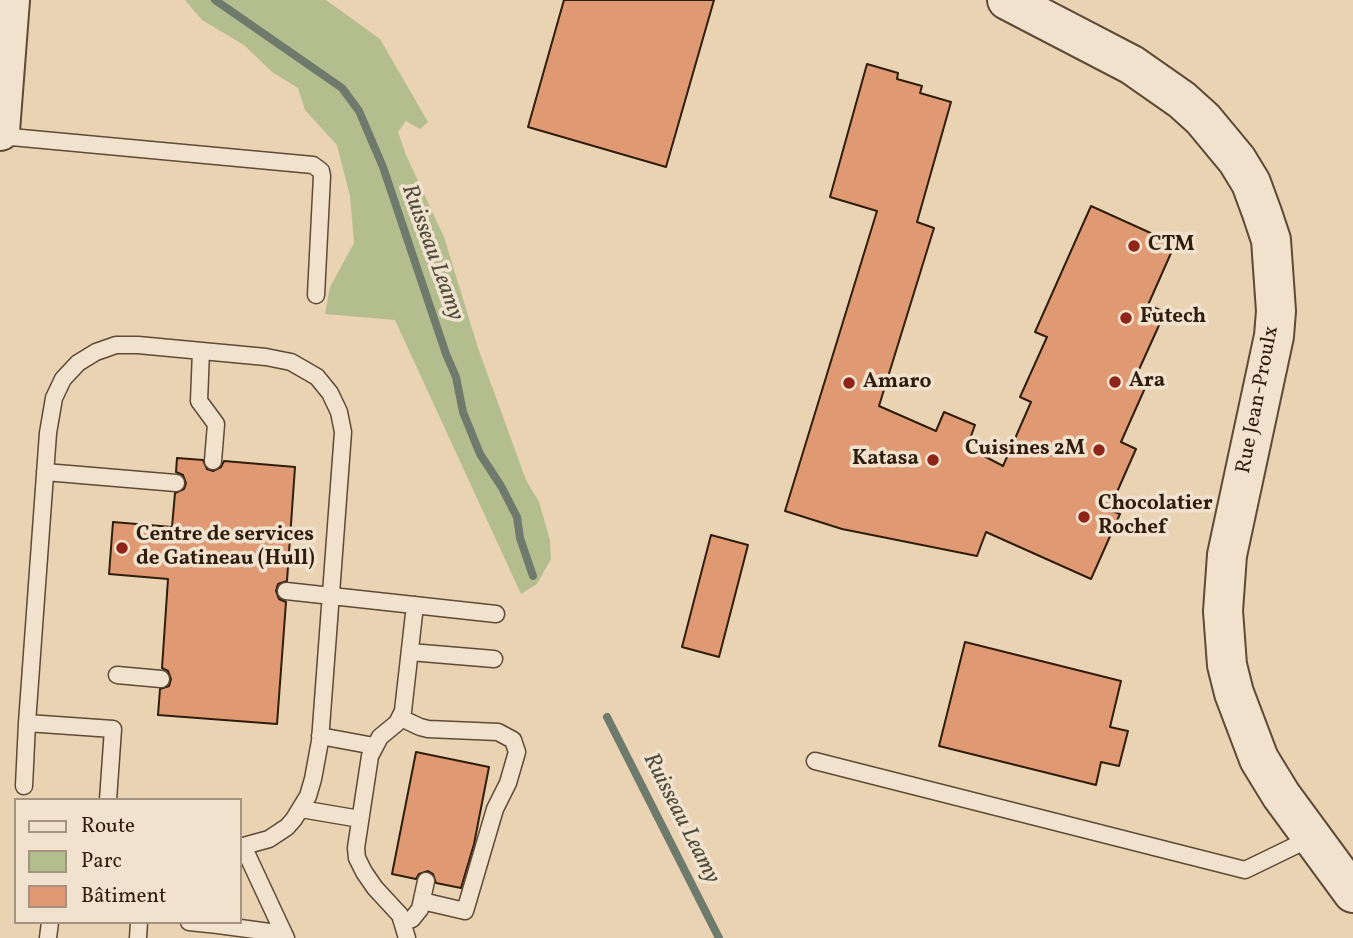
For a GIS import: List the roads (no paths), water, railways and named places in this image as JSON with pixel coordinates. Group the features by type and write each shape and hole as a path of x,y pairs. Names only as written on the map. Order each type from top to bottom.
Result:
{"street":[{"path":"0,134 10,0"},
{"name":"Rue Jean-Proulx","path":"1007,0 1047,9 1157,82 1192,109 1237,160 1251,183 1271,240 1277,301 1274,336 1227,555 1224,637 1234,693 1259,759 1311,838 1353,893"}],"lane":[{"path":"0,134 313,164 321,171 322,176 316,295"},
{"path":"24,786 51,408 63,379 78,363 96,352 116,345 266,357 291,362 317,377 335,402 343,442 320,736 313,779 301,809 279,833 259,843 242,846"},
{"path":"201,351 199,401 216,424 213,461"},
{"path":"45,472 176,484"},
{"path":"286,591 496,614"},
{"path":"415,605 401,718 374,746 367,770 356,848 357,858 375,888 393,906 406,930 417,914 426,881"},
{"path":"410,652 494,659"},
{"path":"117,675 161,678"},
{"path":"401,718 428,729 498,732 513,740 517,751 508,783 495,809 465,911 422,901"},
{"path":"27,723 113,729 108,798"},
{"path":"320,736 374,746"},
{"path":"816,761 1245,870 1311,838"},
{"path":"301,809 360,819"},
{"path":"242,848 285,936"},
{"path":"218,924 285,936"}],"waterway":[{"name":"Ruisseau Leamy","path":"215,0 342,88 359,111 383,167 456,377 463,412 480,454 517,517 520,538 533,576"},
{"name":"Ruisseau Leamy","path":"607,717 719,938"}],"place":[{"name":"CTM","path":"1134,246"},
{"name":"Futech","path":"1126,318"},
{"name":"Ara","path":"1115,382"},
{"name":"Amaro","path":"849,383"},
{"name":"Cuisines 2M","path":"1099,450"},
{"name":"Katasa","path":"933,460"},
{"name":"Chocolatier Rochef","path":"1084,517"},
{"name":"Centre de services de Gatineau (Hull)","path":"122,548"}]}
